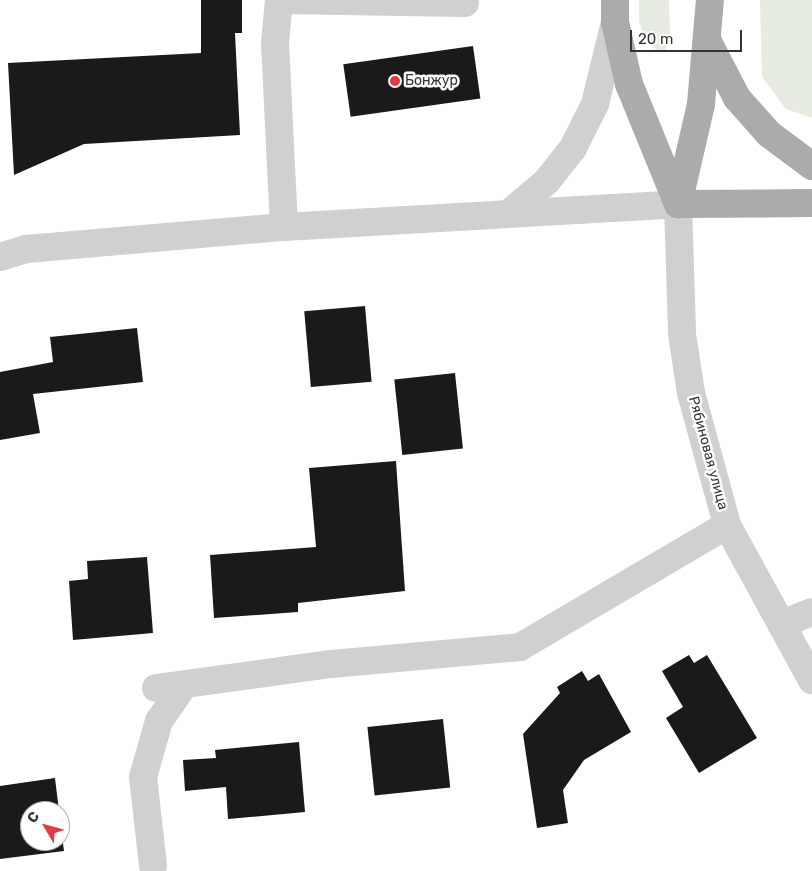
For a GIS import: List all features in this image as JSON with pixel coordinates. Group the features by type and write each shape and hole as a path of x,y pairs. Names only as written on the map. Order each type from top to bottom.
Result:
{"main road":[{"path":"678,204 701,104 708,42 710,0"},
{"path":"615,11 629,84 678,204"},
{"path":"708,42 737,98 769,134 812,166"},
{"path":"678,204 812,203"}],"street":[{"path":"284,227 275,44 279,0 465,3"},
{"path":"508,214 547,181 573,148 595,104 615,11"},
{"path":"0,257 26,248 284,227 678,204"},
{"name":"Рябиновая улица","path":"678,204 678,276 691,393 727,525 812,680"},
{"path":"156,688 330,664 520,647 727,525"},
{"path":"781,624 812,612"},
{"path":"153,866 143,777 159,721 184,685"}],"shaded area":[{"path":"639,0 669,0 670,43 664,51 655,49 644,36 639,21"},
{"path":"760,0 812,0 812,118 786,109 762,77"}],"building":[{"path":"201,0 242,0 242,33 235,33 240,135 84,144 14,175 8,63 201,53"},
{"path":"473,46 480,98 351,117 343,64"},
{"path":"365,306 372,382 311,387 304,311"},
{"path":"137,328 143,382 33,394 40,433 0,440 0,372 53,362 50,337"},
{"path":"455,373 463,449 402,455 394,379"},
{"path":"396,461 405,591 298,603 298,612 214,618 210,555 316,547 309,468"},
{"path":"147,557 153,633 73,640 69,581 88,579 87,561"},
{"path":"689,655 694,663 707,655 757,738 699,773 666,718 683,707 662,671"},
{"path":"582,671 588,681 599,674 631,732 584,760 563,790 568,823 537,828 523,734 560,693 557,687"},
{"path":"443,719 450,788 375,796 367,727"},
{"path":"299,742 305,812 228,819 226,787 185,791 183,760 216,758 215,750"},
{"path":"55,778 58,801 20,801 20,851 64,851 0,859 0,786"}],"place":[{"name":"Бонжур","path":"395,81"}]}
